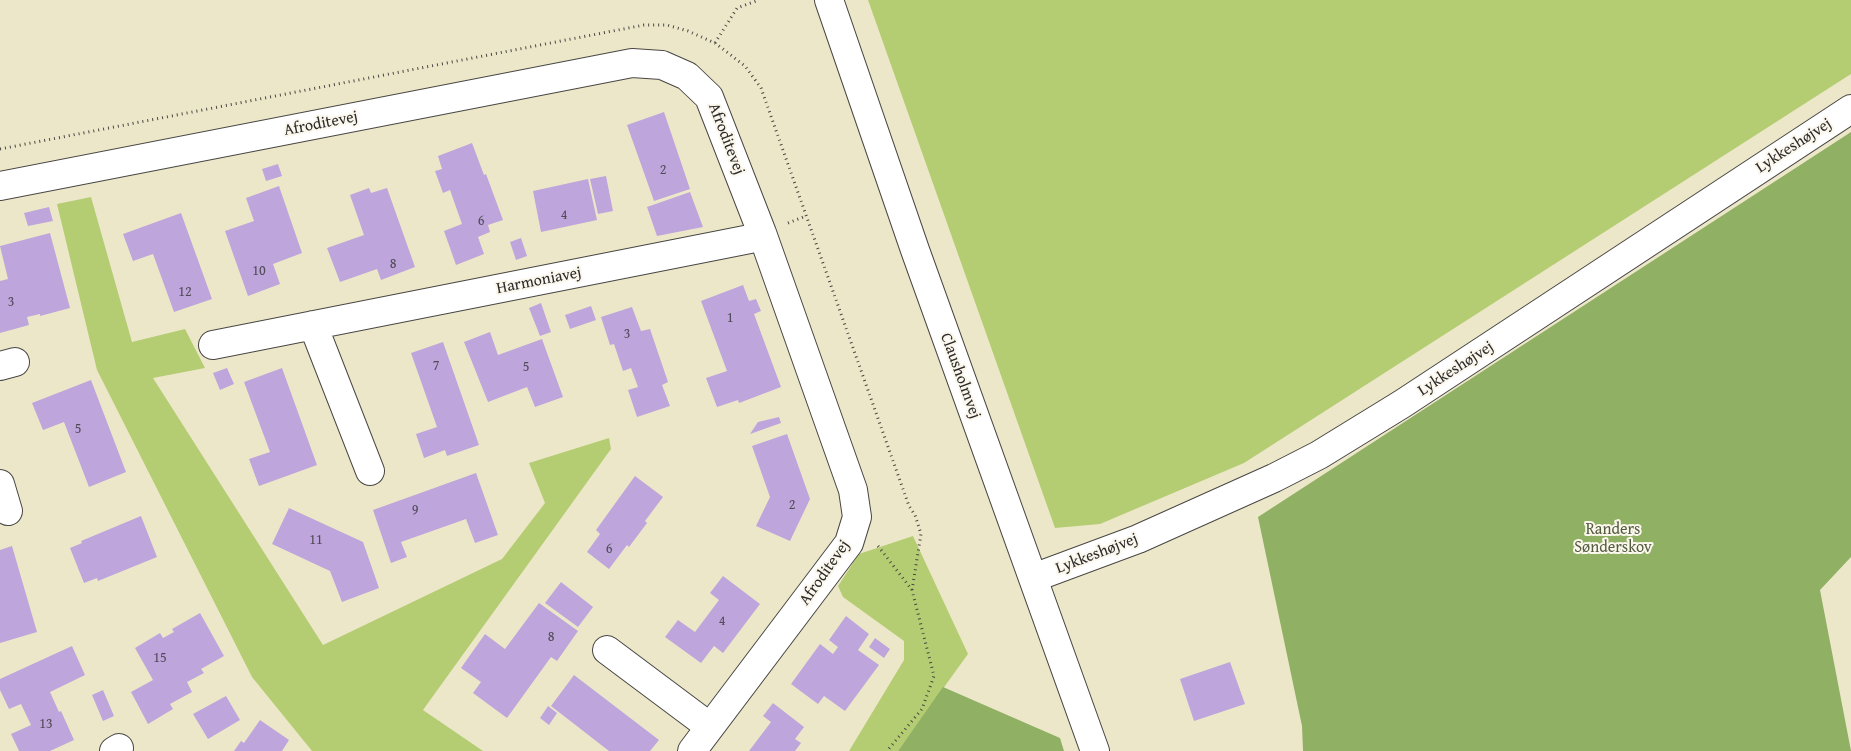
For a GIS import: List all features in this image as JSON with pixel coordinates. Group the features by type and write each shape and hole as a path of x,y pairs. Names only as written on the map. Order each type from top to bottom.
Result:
{"street":[{"name":"Clausholmvej","path":"829,0 915,250 1095,751"},
{"name":"Afroditevej","path":"0,186 632,63 662,65 687,76 710,97 762,233 853,490 857,517 849,543 692,751"},
{"name":"Lykkeshøjvej","path":"1033,578 1138,539 1274,478 1319,455 1402,404 1851,109"},
{"name":"Harmoniavej","path":"213,345 750,239 762,233"},
{"path":"313,325 370,471"},
{"path":"0,484 8,511"},
{"path":"606,650 710,727"}],"path":[{"path":"715,43 738,8 759,0"},
{"path":"0,148 644,25 667,25 688,30 715,43 745,66 761,88 908,506 916,515 921,534 912,590"},
{"path":"857,517 912,590 934,676 922,709 887,751"}],"green space":[{"path":"868,0 1851,0 1851,74 1244,463 1100,524 1055,528"},
{"name":"Randers Sønderskov","path":"1851,132 1851,557 1820,590 1851,751 1303,751 1302,726 1258,517"},
{"path":"91,197 132,342 185,329 205,368 153,378 323,645 502,559 545,503 529,463 609,438 611,449 423,710 483,751 312,751 252,677 97,370 57,204"},
{"path":"913,536 968,654 898,751 849,751 904,660 904,641 843,597 838,586 859,554"},
{"path":"943,687 1060,738 1064,751 898,751"}],"building":[{"path":"664,112 690,189 654,201 627,125"},
{"path":"472,143 503,220 488,225 490,232 478,237 484,254 456,265 444,231 462,224 450,190 443,193 435,171 442,169 438,156"},
{"path":"278,164 282,176 266,181 262,169"},
{"path":"606,176 613,211 598,214 590,179"},
{"path":"588,179 597,220 541,232 533,191"},
{"path":"279,186 302,253 273,264 280,284 248,296 225,231 254,221 246,198"},
{"path":"369,188 371,193 387,188 415,267 381,280 377,269 340,282 327,248 364,235 350,195"},
{"path":"690,192 703,227 657,236 647,207"},
{"path":"49,207 53,221 28,226 24,213"},
{"path":"181,213 212,299 174,312 153,254 133,261 123,234"},
{"path":"50,233 70,308 40,316 40,314 27,317 29,325 0,333 0,281 8,279 0,246"},
{"path":"521,238 527,256 516,260 510,242"},
{"path":"743,285 749,301 756,299 761,311 754,314 781,387 739,403 738,400 717,407 706,378 727,371 701,301"},
{"path":"541,303 551,332 540,336 529,308"},
{"path":"591,306 596,320 570,329 565,315"},
{"path":"632,307 641,331 650,329 668,382 662,385 670,406 637,417 628,390 638,387 631,368 623,371 614,344 610,345 601,317"},
{"path":"490,332 498,355 542,339 563,397 535,407 527,387 488,402 464,342"},
{"path":"443,342 479,445 447,456 445,450 424,458 416,434 437,427 411,353"},
{"path":"227,368 234,384 220,390 213,373"},
{"path":"282,368 317,465 259,486 249,459 270,452 244,382"},
{"path":"91,380 126,472 89,487 64,422 43,430 32,403"},
{"path":"779,417 781,423 750,434 758,422"},
{"path":"787,434 810,499 790,541 756,526 770,497 752,446"},
{"path":"476,473 498,535 475,543 466,519 401,542 407,557 391,563 373,510"},
{"path":"635,476 663,497 629,547 627,545 609,569 587,552 600,534 596,530"},
{"path":"289,508 363,542 379,588 342,602 330,571 272,544"},
{"path":"141,516 157,557 98,581 97,578 84,583 70,548 82,543 81,541"},
{"path":"12,546 37,632 0,643 0,550"},
{"path":"723,576 760,604 723,653 714,646 701,663 665,637 678,620 695,632 719,600 710,593"},
{"path":"561,582 593,607 578,627 545,603"},
{"path":"539,603 578,631 557,661 551,657 507,718 473,693 481,682 461,668 485,634 505,649"},
{"path":"200,613 224,656 201,669 204,673 187,682 192,692 170,704 173,709 148,724 131,692 153,680 135,648 160,633 163,638 174,632 172,629"},
{"path":"846,616 869,634 858,650 879,665 845,711 824,696 818,704 791,684 820,644 833,654 838,647 829,640"},
{"path":"875,638 890,649 884,658 869,647"},
{"path":"72,646 85,675 50,692 74,740 50,751 19,751 11,734 31,725 21,704 9,709 0,690 0,679"},
{"path":"1230,662 1245,704 1194,721 1180,679"},
{"path":"574,675 659,740 650,751 609,751 551,706"},
{"path":"103,690 114,716 103,721 92,695"},
{"path":"226,696 240,720 208,739 193,714"},
{"path":"773,703 804,727 795,739 801,743 795,751 749,751 771,722 763,716"},
{"path":"548,706 557,713 549,725 540,718"},
{"path":"260,720 289,740 282,751 234,751 241,741 244,743"}]}
